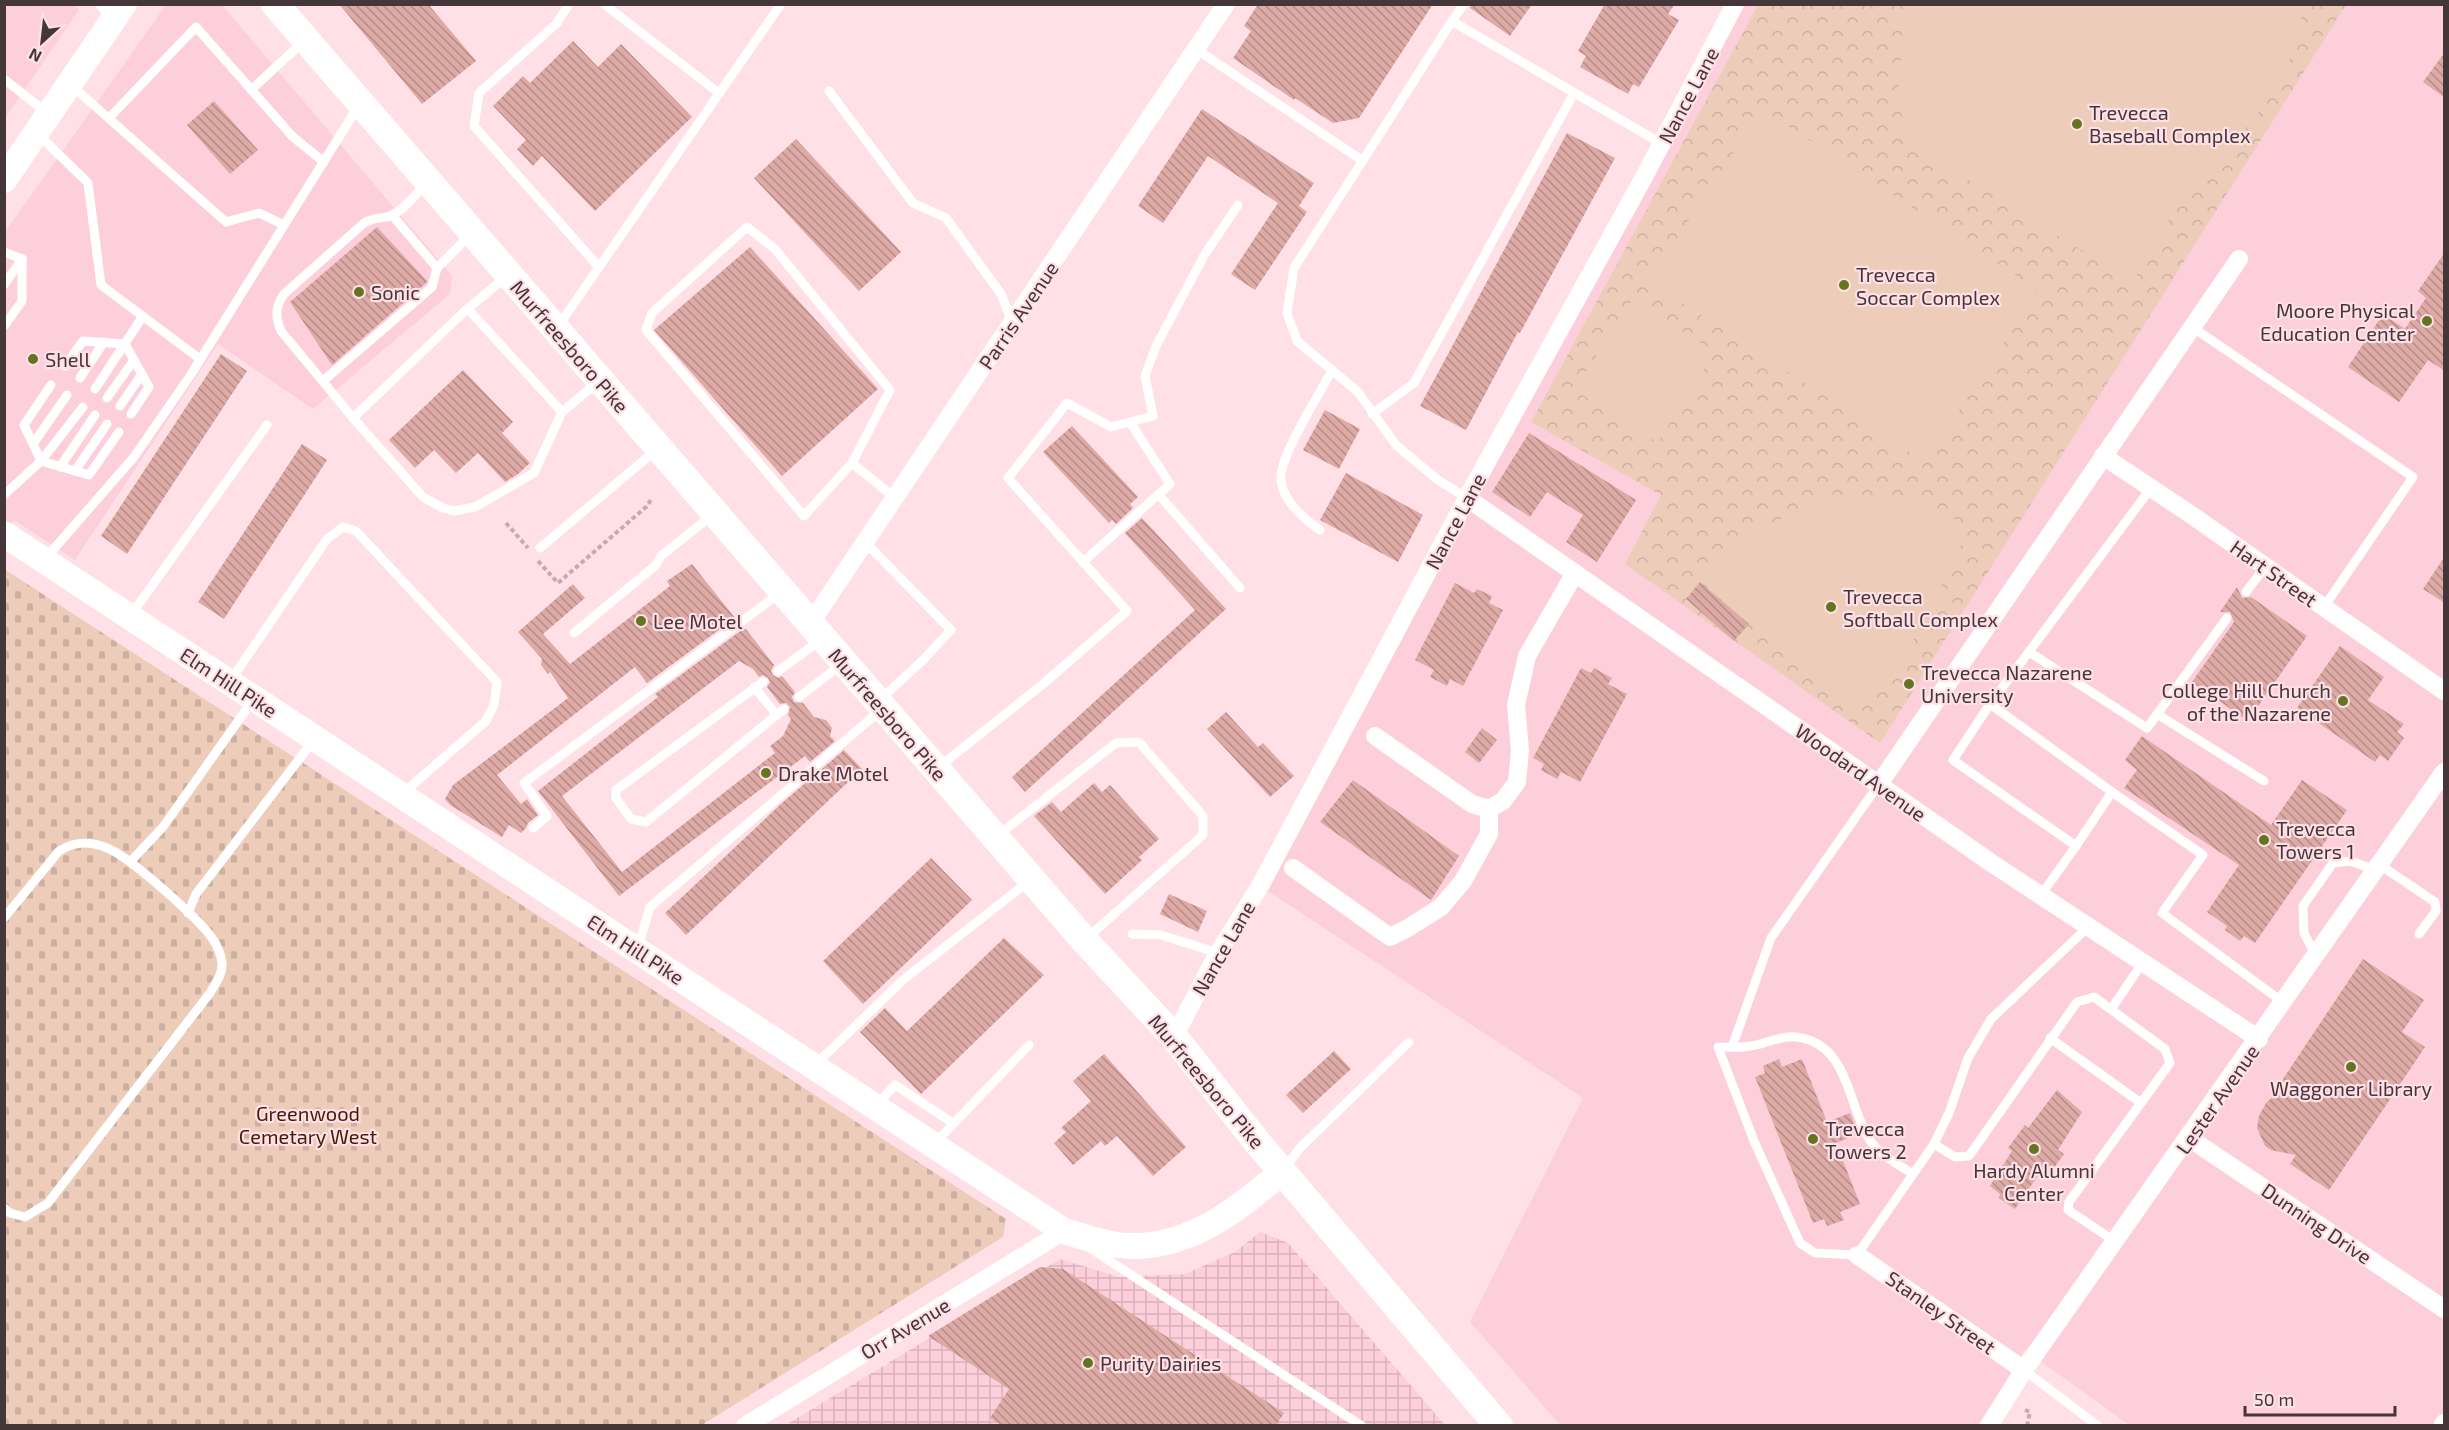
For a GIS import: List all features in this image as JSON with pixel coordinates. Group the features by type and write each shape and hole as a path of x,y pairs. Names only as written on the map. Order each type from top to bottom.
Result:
{"main road":[{"name":"Murfreesboro Pike","path":"275,4 936,770 1084,940 1174,1037 1282,1171 1499,1425"},
{"path":"6,176 69,84 112,9"},
{"name":"Elm Hill Pike","path":"4,534 1064,1231 1102,1242 1136,1246 1171,1242 1199,1232 1226,1216 1282,1171"}],"street":[{"name":"Parris Avenue","path":"816,631 865,542 1226,4"},
{"name":"Nance Lane","path":"1174,1037 1218,953 1260,886 1467,498 1662,144 1735,4"},
{"path":"1879,784 2239,259"},
{"name":"Hart Street","path":"2103,456 2445,691"},
{"name":"Woodard Avenue","path":"1467,498 2041,895 2259,1039"},
{"path":"1375,736 1472,804 1489,809 1503,801 1517,782 1520,750 1516,705 1527,656 1575,573"},
{"name":"Lester Avenue","path":"1989,1425 2024,1370 2445,772"},
{"path":"1293,868 1390,937 1441,907 1464,881 1489,834 1489,809"},
{"name":"Dunning Drive","path":"2189,1138 2445,1309"},
{"name":"Orr Avenue","path":"745,1425 1064,1231"},
{"name":"Stanley Street","path":"1857,1255 2024,1370"}],"lane":[{"path":"568,4 557,23 479,93 474,126 600,267"},
{"path":"604,4 720,93"},
{"path":"556,330 781,4"},
{"path":"1464,4 1294,268 1287,313 1297,341 1358,392 1396,445 1438,480 1467,498"},
{"path":"1452,21 1662,144"},
{"path":"109,118 196,27 293,137 324,162"},
{"path":"251,90 306,40"},
{"path":"1196,49 1363,161"},
{"path":"4,79 43,124 88,183 101,285 200,359"},
{"path":"69,84 226,222 259,213 284,225"},
{"path":"829,91 913,203 946,218 1001,294 1012,324"},
{"path":"1372,414 1414,383 1574,93"},
{"path":"44,560 134,457 200,359 360,103"},
{"path":"428,182 392,215 377,216 364,223 284,294 277,304 277,322 281,331 353,418 423,497 443,508 464,511 534,473 562,412 599,380"},
{"path":"936,770 1043,684 1126,611 1008,478 1067,403 1111,427 1153,416 1145,376 1156,346 1205,254 1238,204"},
{"path":"392,215 437,268"},
{"path":"747,227 775,249 890,390 852,463 804,516 646,330 652,314 747,227"},
{"path":"323,381 432,287 437,268 472,233"},
{"path":"4,252 22,259"},
{"path":"4,285 22,259"},
{"path":"5,325 22,301 22,259"},
{"path":"353,418 508,274"},
{"path":"468,309 562,412"},
{"path":"95,389 143,316"},
{"path":"2192,327 2413,477 2324,608"},
{"path":"64,366 83,341 125,344"},
{"path":"80,378 105,342"},
{"path":"125,344 149,387 131,414"},
{"path":"107,398 134,360"},
{"path":"1320,530 1305,520 1288,500 1281,479 1285,459 1332,370"},
{"path":"120,406 142,374"},
{"path":"51,385 24,425 41,461 89,475 119,432"},
{"path":"33,444 67,395"},
{"path":"4,495 41,461 83,407"},
{"path":"60,467 95,415"},
{"path":"1083,562 1170,484 1130,422"},
{"path":"75,471 107,424"},
{"path":"130,617 267,425"},
{"path":"538,553 658,448"},
{"path":"852,463 895,498"},
{"path":"2076,846 1953,760 1990,704 2151,488"},
{"path":"1159,495 1240,588"},
{"path":"574,633 656,565 661,556 714,513"},
{"path":"230,682 327,539 343,527 356,531 497,682 494,705 486,722 401,795"},
{"path":"637,950 650,907 880,705 951,630 865,542"},
{"path":"2246,592 2265,567"},
{"path":"533,828 547,816 524,783 782,591"},
{"path":"2029,652 2147,728 2227,618"},
{"path":"778,671 816,631"},
{"path":"799,697 843,663"},
{"path":"754,687 780,712 645,822 631,819 616,798 616,790 754,687 763,682"},
{"path":"130,861 163,827 255,699"},
{"path":"1990,704 2203,855 2162,913 2284,1003"},
{"path":"2157,714 2264,782"},
{"path":"188,913 196,894 315,738"},
{"path":"995,837 1116,742 1139,741 1203,816 1203,835 1084,940"},
{"path":"1732,1047 1771,938 1879,784"},
{"path":"2041,895 2112,792"},
{"path":"4,918 59,851 71,843 108,848 130,861 188,913 211,937 222,964 221,973 210,993 48,1203 34,1214 25,1217 4,1208"},
{"path":"2316,956 2304,933 2303,906 2333,863 2350,861 2378,867 2435,902 2436,911 2419,934"},
{"path":"814,1066 903,980 1031,879"},
{"path":"1913,1174 1881,1154 1869,1139 1842,1070 1827,1051 1813,1041 1793,1036 1749,1047 1718,1047 1754,1141 1800,1243 1815,1253 1857,1255 1934,1144 1949,1113 1968,1058 1991,1019 2088,927"},
{"path":"1132,934 1161,935 1218,953"},
{"path":"2112,1008 2143,962"},
{"path":"1934,1144 1955,1157 1969,1156 2077,1002 2094,997 2165,1049 2170,1063 2069,1202 2068,1210 2116,1242"},
{"path":"2050,1038 2140,1103"},
{"path":"1282,1171 1300,1148 1409,1042"},
{"path":"933,1144 1029,1045"},
{"path":"875,1106 895,1085 953,1123"},
{"path":"1064,1231 1362,1425"},
{"path":"2024,1370 2098,1425"}],"path":[{"path":"538,553 558,583 646,507 651,500"},
{"path":"506,523 528,549"},
{"path":"2025,1410 2030,1412 2027,1425"}],"shaded area":[{"path":"5,5 74,5 79,10 5,118"},
{"path":"166,5 222,5 452,276 450,294 313,409 218,344 75,560 14,520 5,532 5,232"},
{"name":"Trevecca Nazarene University","path":"1745,5 2444,5 2444,1425 2129,1425 2025,1350 1978,1425 1560,1425 1470,1322 1583,1098 1260,886 1486,482"},
{"path":"1260,1232 1288,1243 1445,1425 791,1426 789,1423 1060,1259 1119,1277 1185,1274 1235,1252"}],"green space":[{"path":"1758,5 2346,5 1880,743 1625,564 1661,495 1531,422"},
{"name":"Trevecca Baseball Complex","path":"1912,5 2297,5 2305,29 2266,104 2176,208 2133,282 1910,144 1898,99 1902,35"},
{"name":"Trevecca Soccar Complex","path":"1762,109 2038,290 1925,462 1649,281"},
{"path":"1632,300 1715,352 1658,442 1574,390"},
{"name":"Trevecca Softball Complex","path":"1827,494 1888,496 1931,507 1970,527 1918,633 1872,701 1856,704 1768,639 1703,582 1731,546"},
{"name":"Greenwood Cemetary West","path":"4,569 1006,1219 1003,1237 702,1425 5,1425"}],"building":[{"path":"339,4 428,4 476,61 422,104"},
{"path":"1258,4 1433,4 1359,118 1333,123 1295,98 1294,100 1233,58 1251,31 1244,26"},
{"path":"1471,4 1532,4 1510,36 1470,8"},
{"path":"1605,4 1675,4 1668,14 1679,20 1639,87 1633,84 1628,94 1580,67 1586,56 1578,51"},
{"path":"573,41 598,67 621,44 692,117 595,211 542,156 533,166 517,149 526,140 493,106 523,76 530,83"},
{"path":"2445,52 2445,98 2423,82"},
{"path":"214,101 258,150 230,174 187,125"},
{"path":"1202,109 1314,183 1299,206 1307,212 1255,290 1231,274 1278,203 1208,156 1163,223 1138,206"},
{"path":"1567,133 1615,158 1466,430 1420,406"},
{"path":"796,139 901,252 859,291 754,178"},
{"name":"Sonic","path":"377,227 427,281 332,365 290,302"},
{"path":"750,247 878,389 782,476 654,330"},
{"name":"Moore Physical Education Center","path":"2445,252 2445,371 2428,360 2399,402 2348,367 2383,314 2405,329 2426,298 2418,291"},
{"path":"221,354 247,371 127,554 101,536"},
{"path":"463,370 513,422 502,433 530,463 505,482 478,453 456,473 434,450 415,468 389,440"},
{"path":"1325,410 1360,429 1339,469 1303,450"},
{"path":"1072,426 1138,497 1130,504 1133,508 1116,524 1112,520 1109,523 1043,452"},
{"path":"1529,433 1636,500 1597,562 1566,542 1583,515 1547,492 1530,517 1492,492"},
{"path":"302,444 327,460 224,619 198,602"},
{"path":"1346,473 1423,515 1398,562 1320,520"},
{"path":"1142,518 1226,609 1025,792 1012,777 1195,610 1125,533"},
{"path":"2445,556 2445,603 2423,589"},
{"path":"692,564 735,618 647,683 635,667 497,775 521,804 527,799 538,815 521,833 509,825 502,837 450,805 445,799 453,785 568,698 550,672 548,674 541,665 542,659 518,632 573,584 585,598 543,634 570,664 670,586 667,581"},
{"path":"1700,582 1749,624 1734,641 1686,599"},
{"path":"1455,583 1474,593 1477,589 1492,596 1489,603 1503,610 1463,686 1450,679 1447,686 1430,677 1434,670 1415,660"},
{"path":"2237,587 2242,598 2251,597 2307,636 2248,721 2192,682 2234,622 2230,612 2220,612"},
{"name":"Drake Motel","path":"746,629 774,665 771,671 773,675 778,678 782,676 795,692 792,697 794,702 803,703 814,717 826,720 832,728 830,736 835,741 810,762 805,756 619,896 538,791 658,697 655,694","holes":["739,661 753,669 759,677 763,675 768,678 770,682 767,687 780,704 786,703 790,707 788,715 791,719 783,736 770,746 775,753 622,872 562,796"]},
{"path":"2340,646 2384,677 2368,700 2404,724 2397,732 2404,738 2388,761 2380,755 2375,762 2297,708"},
{"path":"1581,668 1591,673 1594,668 1612,678 1608,684 1627,694 1580,782 1561,772 1557,779 1541,770 1544,764 1533,758"},
{"path":"1226,712 1258,747 1263,743 1294,776 1270,797 1207,729"},
{"path":"1482,728 1497,740 1479,763 1465,752"},
{"name":"Trevecca Towers 1","path":"2142,736 2271,825 2302,780 2347,810 2255,943 2244,936 2240,941 2225,930 2227,926 2207,912 2239,865 2124,788 2137,770 2125,760"},
{"path":"844,750 862,769 686,935 665,913 782,803"},
{"path":"1353,780 1459,856 1431,900 1320,822"},
{"path":"1094,783 1102,792 1110,785 1159,839 1139,857 1142,860 1105,894 1034,816 1052,802 1061,812"},
{"path":"931,858 972,900 863,1004 823,961"},
{"path":"1169,894 1207,911 1198,932 1160,914"},
{"path":"1004,938 1044,975 921,1094 860,1032 885,1008 907,1031"},
{"name":"Waggoner Library","path":"2363,959 2424,1000 2402,1032 2425,1047 2329,1190 2290,1164 2296,1155 2271,1150 2265,1146 2257,1128 2259,1116 2266,1103 2280,1090 2277,1088"},
{"path":"1334,1051 1351,1069 1303,1113 1286,1095"},
{"path":"1104,1054 1186,1147 1153,1176 1117,1136 1105,1146 1101,1141 1073,1165 1054,1143 1066,1132 1061,1128 1091,1101 1073,1081"},
{"name":"Trevecca Towers 2","path":"1779,1059 1782,1067 1802,1059 1827,1122 1850,1113 1858,1134 1836,1143 1860,1204 1840,1212 1844,1220 1827,1226 1824,1219 1813,1223 1755,1077 1765,1073 1763,1066"},
{"name":"Hardy Alumni Center","path":"2057,1090 2082,1112 2058,1150 2064,1154 2048,1176 2041,1171 2015,1209 1999,1198 2000,1194 1990,1186 2012,1151 2008,1148 2025,1125 2028,1128"},
{"name":"Purity Dairies","path":"1040,1267 1063,1269 1284,1413 1276,1425 1001,1425 990,1418 1009,1389 928,1336"}],"place":[{"name":"Trevecca Baseball Complex","path":"2077,124"},
{"name":"Trevecca Soccar Complex","path":"1844,285"},
{"name":"Sonic","path":"359,292"},
{"name":"Moore Physical Education Center","path":"2427,321"},
{"name":"Shell","path":"33,359"},
{"name":"Trevecca Softball Complex","path":"1831,607"},
{"name":"Lee Motel","path":"641,621"},
{"name":"Trevecca Nazarene University","path":"1909,684"},
{"name":"College Hill Church of the Nazarene","path":"2343,701"},
{"name":"Drake Motel","path":"766,773"},
{"name":"Trevecca Towers 1","path":"2264,840"},
{"name":"Waggoner Library","path":"2351,1067"},
{"name":"Trevecca Towers 2","path":"1813,1139"},
{"name":"Hardy Alumni Center","path":"2034,1149"},
{"name":"Purity Dairies","path":"1088,1363"}]}
